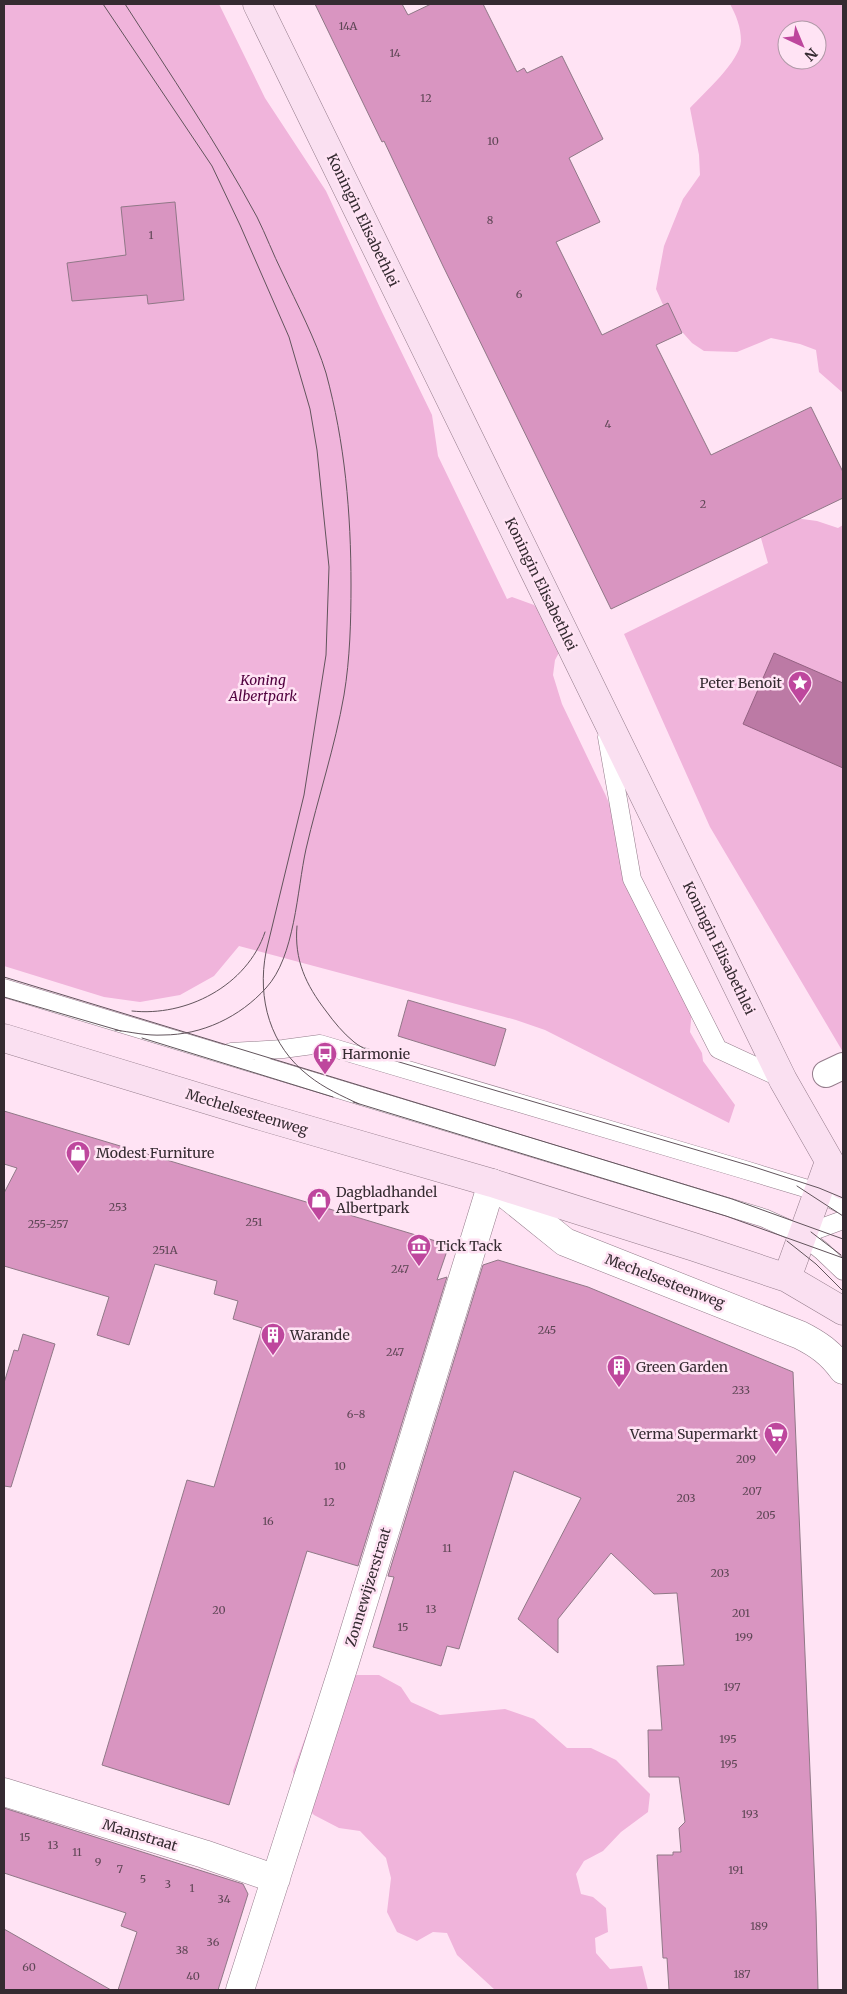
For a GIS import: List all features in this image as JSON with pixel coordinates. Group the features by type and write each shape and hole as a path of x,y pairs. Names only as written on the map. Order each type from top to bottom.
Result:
{"main road":[{"name":"Koningin Elisabethlei","path":"257,4 783,1080 836,1167 830,1189"},
{"name":"Mechelsesteenweg","path":"4,1038 264,1117 492,1183 787,1278 843,1311"},
{"path":"787,1278 802,1235 830,1189"}],"street":[{"name":"Mechelsesteenweg","path":"492,1183 565,1242 800,1335 820,1346 835,1359 843,1370"},
{"name":"Zonnewijzerstraat","path":"240,1990 492,1183"},
{"name":"Maanstraat","path":"4,1792 204,1854 276,1879"}],"lane":[{"path":"603,711 632,879 718,1049 783,1080"},
{"path":"4,988 764,1218 802,1235 843,1271"},
{"path":"220,1053 283,1049 320,1044 830,1189 843,1205"},
{"path":"802,1235 843,1220"}],"green space":[{"name":"Koning Albertpark","path":"4,4 219,4 265,98 326,191 432,415 438,456 507,599 512,597 534,605 546,618 561,649 555,660 553,675 562,704 606,796 692,1010 690,1032 702,1053 703,1061 735,1105 729,1123 545,1030 516,1020 239,946 214,976 180,995 140,1002 104,997 4,966"},
{"path":"730,4 843,4 843,393 819,372 816,350 800,344 771,338 737,352 704,351 692,343 668,316 656,289 664,246 683,199 700,175 699,155 690,108 735,58 741,41 738,21"},
{"path":"780,516 817,521 838,528 843,525 843,1052 710,827 624,634 768,563 759,531"},
{"path":"351,1675 379,1675 401,1687 411,1702 440,1715 505,1709 534,1719 567,1748 591,1748 616,1760 650,1794 648,1812 621,1832 603,1851 584,1861 576,1874 581,1894 593,1897 606,1908 608,1932 595,1938 596,1953 610,1969 642,1966 648,1990 495,1990 457,1955 447,1933 433,1932 417,1941 397,1932 387,1912 391,1878 386,1858 360,1831 339,1828 314,1815 297,1798 293,1771 313,1716"}],"shaded area":[{"path":"774,653 843,683 843,768 743,724"}],"building":[{"path":"315,4 402,4 408,15 431,4 483,4 517,72 524,68 527,73 562,56 603,139 569,158 600,222 556,242 602,335 668,303 682,333 656,345 711,455 811,407 843,472 843,498 611,609 384,141 382,142"},
{"path":"175,202 184,300 148,304 147,295 72,301 67,263 126,255 121,207"},
{"path":"408,1000 506,1029 495,1066 398,1036"},
{"path":"4,1111 449,1245 437,1280 447,1277 358,1566 307,1551 229,1805 102,1765 187,1480 214,1487 262,1328 233,1319 238,1301 214,1294 217,1281 155,1264 129,1345 97,1335 109,1297 4,1266 4,1193 17,1168 4,1164"},
{"path":"498,1260 588,1287 793,1372 818,1990 669,1990 667,1958 663,1958 657,1855 673,1855 673,1852 681,1852 679,1828 685,1822 679,1777 649,1777 648,1730 662,1730 657,1666 684,1665 677,1593 654,1594 611,1553 558,1619 558,1653 518,1619 581,1498 514,1471 459,1649 447,1646 441,1666 373,1647 394,1577 388,1576 483,1265"},
{"path":"23,1334 55,1344 11,1487 4,1486 4,1383 14,1350 18,1351"},
{"path":"4,1808 243,1884 248,1894 218,1990 118,1990 137,1932 121,1926 126,1913 4,1873"},
{"path":"4,1929 111,1990 4,1990"}],"tram line":[{"path":"103,4 212,166 289,337 310,409 317,450 329,567 326,655 304,795 266,952 263,987 265,1004 270,1020 276,1036 285,1051 309,1076 333,1092 359,1104"},
{"path":"115,1030 157,1035 178,1034 206,1028 244,1008 266,988 276,975 294,922 306,849 344,695 348,668 351,599 350,531 346,478 333,399 322,360 257,217 242,189 125,4"},
{"path":"297,926 297,950 307,982 342,1031 366,1050 389,1059 751,1166 819,1188 843,1198"},
{"path":"132,1011 152,1012 173,1009 193,1003 212,994 244,968 256,951 265,932"},
{"path":"4,977 732,1199 843,1239"},
{"path":"4,997 121,1031"},
{"path":"142,1038 333,1097"},
{"path":"353,1102 726,1216 843,1258"},
{"path":"797,1186 843,1216"},
{"path":"811,1232 841,1255"},
{"path":"787,1241 816,1264 843,1291"}],"place":[{"name":"Peter Benoit","path":"800,704"},
{"name":"Harmonie","path":"325,1075"},
{"name":"Modest Furniture","path":"78,1174"},
{"name":"Dagbladhandel Albertpark","path":"319,1221"},
{"name":"Tick Tack","path":"419,1267"},
{"name":"Warande","path":"273,1356"},
{"name":"Green Garden","path":"619,1388"},
{"name":"Verma Supermarkt","path":"776,1455"}]}
